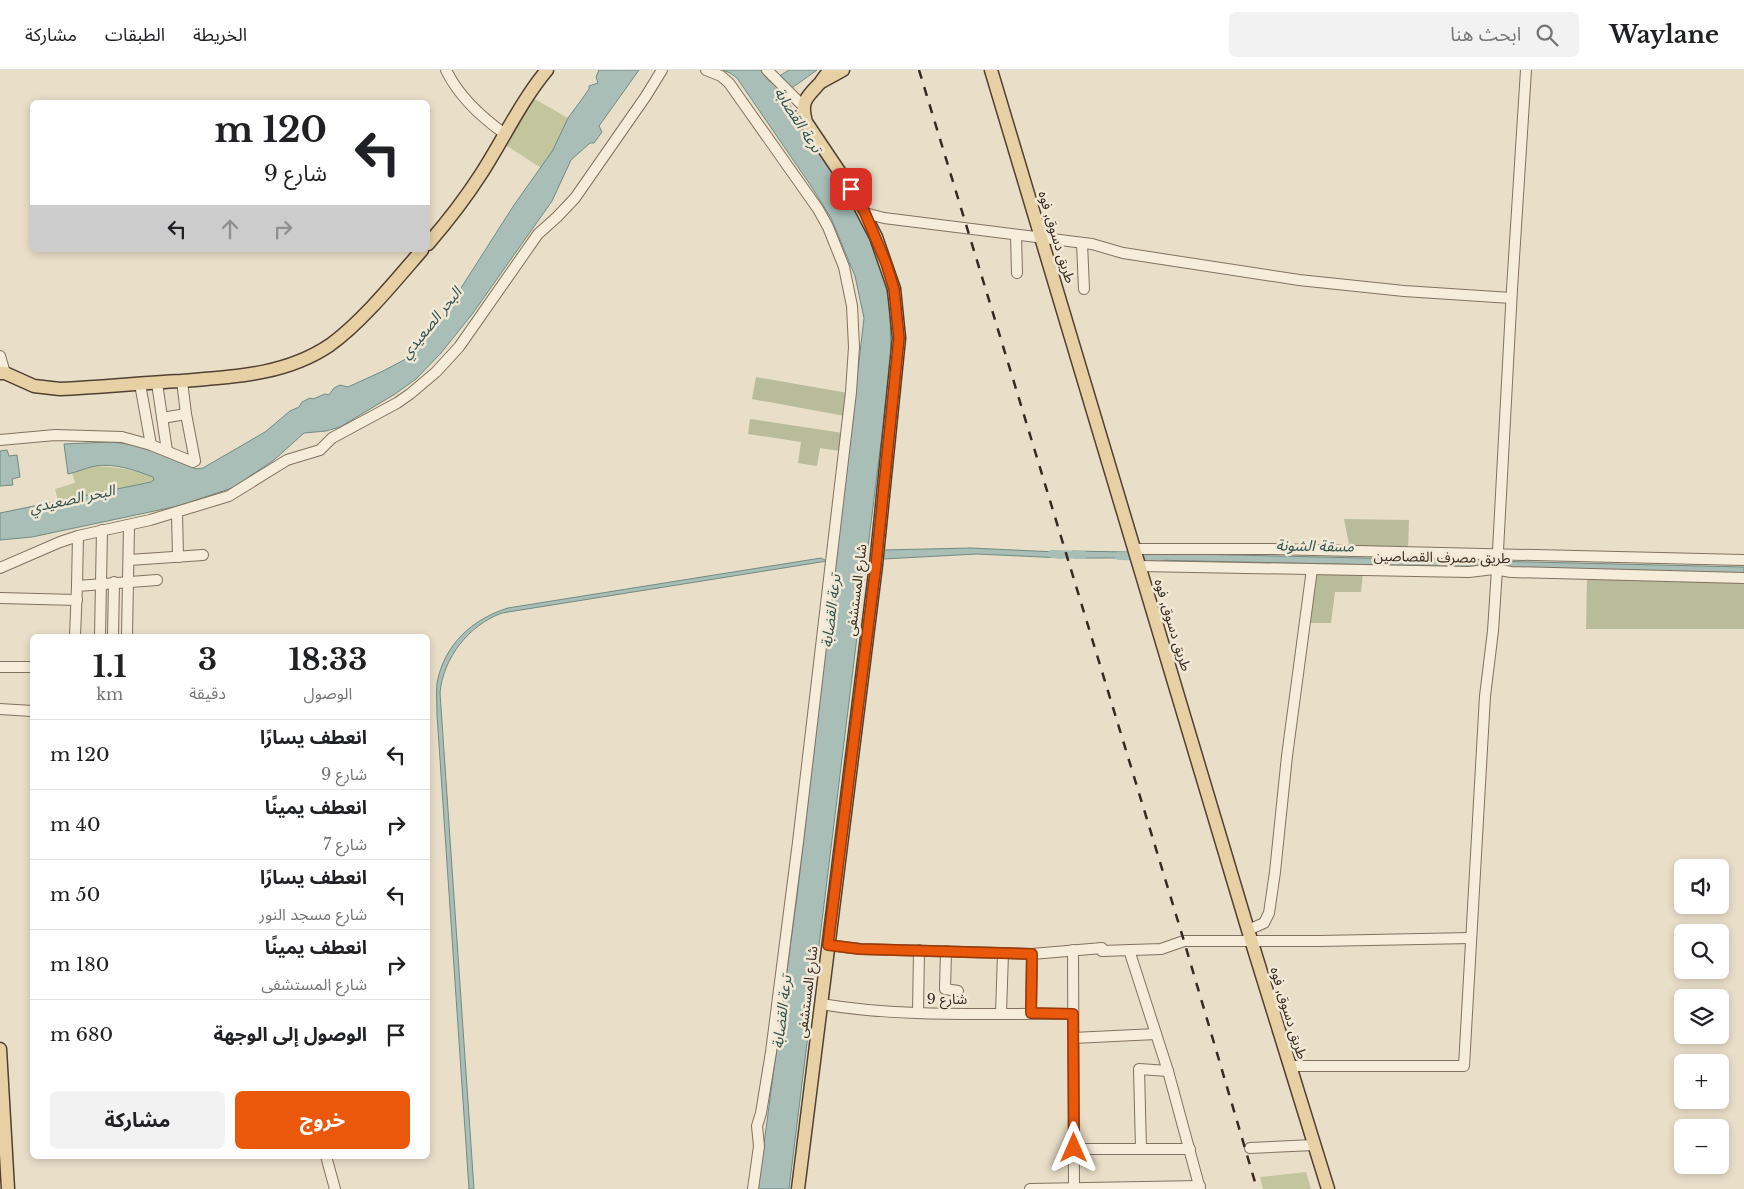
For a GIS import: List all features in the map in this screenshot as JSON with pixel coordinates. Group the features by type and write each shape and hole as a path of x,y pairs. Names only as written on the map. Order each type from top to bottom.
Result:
{"main road":[{"path":"430,242 464,199 535,85 547,70"},
{"path":"821,82 830,70"},
{"path":"804,106 809,92 821,82 842,70"},
{"name":"طريق دسوق, فوه","path":"991,70 1249,935 1328,1189"},
{"name":"شارع المستشفى","path":"798,1189 876,565 899,346 899,324 894,289 876,237 851,189 806,122 804,106"},
{"path":"2,373 26,384 60,390 228,378 266,372 302,361 331,344 354,323 420,252"},
{"path":"0,1049 8,1189"}],"street":[{"path":"446,70 466,101 492,125 505,134"},
{"path":"0,568 78,536 129,526 229,496 287,460 320,450 332,438 397,403 436,372 464,339 538,234 575,198 662,70"},
{"path":"706,70 721,76 729,83 818,208 834,240 844,267 849,286 854,326 851,392 832,559 800,832 771,1052 761,1113 757,1126 758,1146 753,1189"},
{"path":"767,70 804,106"},
{"path":"1290,1066 1464,1066 1485,696 1493,631 1497,569 1511,298 1526,70"},
{"path":"865,213 884,218 1092,244 1123,254 1299,280 1404,291 1511,298"},
{"path":"1016,235 1017,273"},
{"path":"1082,243 1084,289"},
{"path":"0,356 2,373"},
{"path":"0,440 75,434 122,436 152,445 193,462 195,461 182,381"},
{"path":"156,383 167,451"},
{"path":"140,384 152,445"},
{"path":"162,418 186,414"},
{"path":"177,512 178,557"},
{"path":"127,634 129,526"},
{"path":"100,634 102,530"},
{"path":"75,634 78,536"},
{"path":"1135,549 1323,550 1744,560"},
{"path":"1252,549 1253,568"},
{"path":"1249,935 1264,922 1269,913 1287,756 1317,569 1323,550"},
{"path":"129,560 203,556"},
{"name":"طريق مصرف القصاصين","path":"1140,566 1469,572 1497,569 1511,572 1744,578"},
{"path":"77,586 157,580"},
{"path":"113,634 114,582"},
{"path":"0,598 77,600"},
{"path":"0,666 30,667"},
{"path":"0,709 30,711"},
{"path":"828,945 860,949 1032,954 1073,950 1161,949 1184,941 1249,935 1418,940 1471,938"},
{"path":"918,1013 919,950"},
{"path":"1073,950 1074,1189"},
{"path":"1030,1189 1200,1188 1168,1071 1129,950"},
{"path":"946,952 945,989 958,990"},
{"path":"1001,1013 1003,953"},
{"path":"1031,1013 1032,954"},
{"name":"شارع 9","path":"821,1004 878,1012 1073,1014"},
{"path":"1073,1038 1156,1034"},
{"path":"1141,1149 1139,1069 1168,1071"},
{"path":"1250,1148 1314,1145"},
{"path":"1074,1148 1190,1149"},
{"path":"327,1159 336,1189"}],"green space":[{"path":"533,98 568,118 553,150 541,168 504,144"},
{"path":"756,377 848,393 845,416 752,399"},
{"path":"750,419 843,433 840,451 820,448 817,466 798,463 801,442 748,434"},
{"path":"95,466 131,470 153,477 154,480 58,501 55,489 75,483 72,473"},
{"path":"1344,519 1409,520 1408,550 1350,549"},
{"path":"1316,571 1363,573 1361,592 1335,592 1331,623 1310,623"},
{"path":"1587,576 1744,580 1744,629 1586,629"},
{"path":"1306,1172 1311,1189 1263,1189 1260,1177"}],"water":[{"name":"البحر الصعيدي","path":"599,70 639,70 599,126 602,132 594,143 590,143 571,160 552,201 473,313 441,353 416,379 340,427 326,431 304,433 274,460 232,488 178,506 32,537 0,540 0,513 154,480 153,477 139,472 110,465 95,466 68,474 64,444 111,442 139,445 196,469 203,468 265,432 290,411 299,407 302,402 325,394 329,395 334,388 340,385 348,387 404,360 422,345 438,324 514,205 553,150 568,118 589,89 589,86 598,83 596,77"},
{"name":"ترعة القضابة","path":"723,70 760,70 770,82 789,70 817,70 782,95 858,214 875,249 885,280 890,311 891,361 789,1189 758,1189 798,888 864,318 855,276 831,218 737,78"},
{"path":"7,450 9,456 17,455 20,477 12,479 13,485 0,486 0,451"},
{"path":"971,548 1061,552 1063,558 977,554 883,559 883,550"},
{"path":"1072,551 1128,552 1129,558 1074,558"},
{"path":"1149,553 1744,567 1744,573 1151,560"},
{"path":"821,558 827,561 502,613 490,618 469,634 452,655 446,667 440,693 474,1189 469,1189 437,715 437,683 446,657 453,645 472,627 483,619 508,608"}],"waterway":[{"name":"مسقة الشونة","path":"1052,554 1083,555"},
{"name":"مسقة الشونة","path":"1119,556 1160,557"}],"railway":[{"path":"919,70 1184,941 1257,1189"}],"route":[{"path":"851,189 876,237 894,289 899,324 899,353 878,528 876,565 868,615 828,945 860,949 1032,954 1031,1013 1073,1014 1074,1148"}]}
